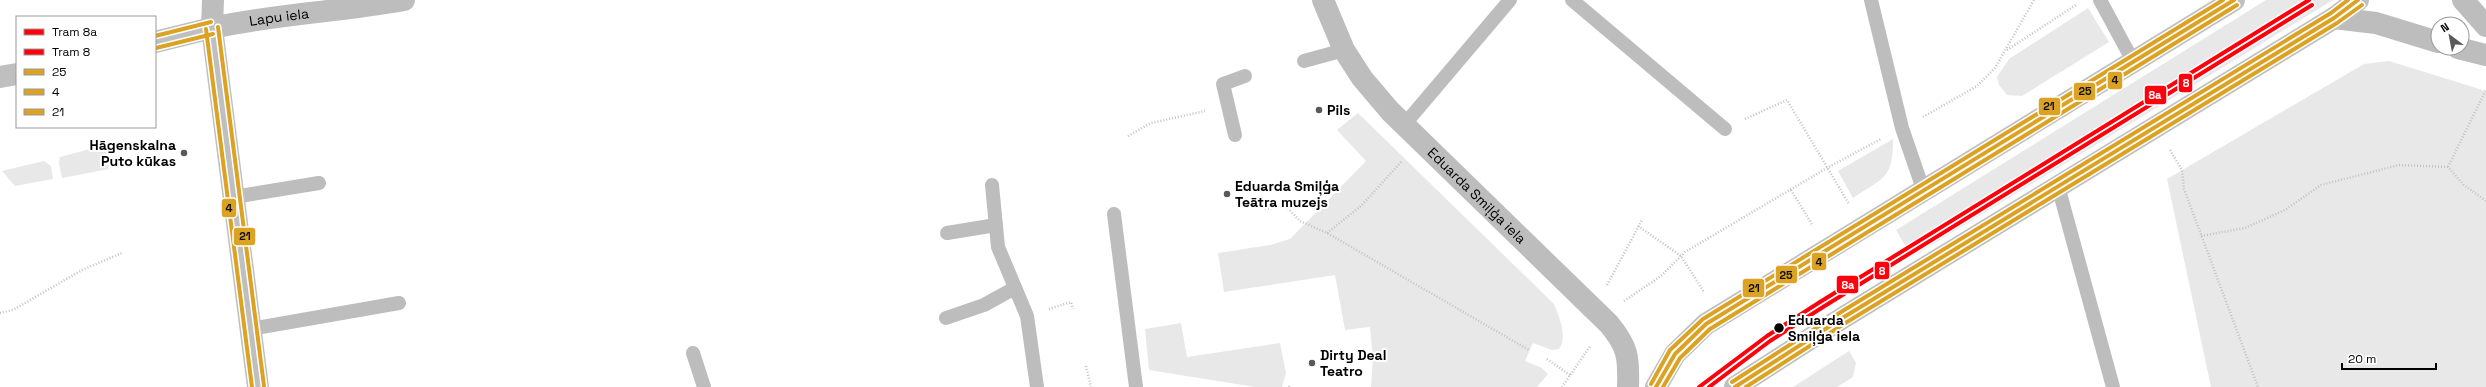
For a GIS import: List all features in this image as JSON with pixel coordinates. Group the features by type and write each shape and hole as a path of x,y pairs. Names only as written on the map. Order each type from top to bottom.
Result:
{"street":[{"path":"213,0 212,28 258,387"},
{"name":"Lapu iela","path":"156,42 212,28 256,20 367,7 404,0"},
{"name":"Eduarda Smiļģa iela","path":"1323,0 1344,50 1362,78 1404,125 1609,324 1623,341 1629,368 1628,387"},
{"path":"1656,387 1675,354 1706,324 1923,189 2134,63 2234,0"},
{"path":"1735,387 2058,186 2334,18 2358,0"},
{"path":"2463,0 2486,26"},
{"path":"2334,18 2376,23 2430,40"},
{"path":"2470,51 2486,55"},
{"path":"0,78 16,74"}],"lane":[{"path":"1404,125 1510,0"},
{"path":"1572,0 1725,129"},
{"path":"1871,0 1902,128 1923,189"},
{"path":"2100,0 2134,63"},
{"path":"1304,61 1344,50"},
{"path":"1235,135 1223,84 1245,76"},
{"path":"234,197 319,183"},
{"path":"992,185 998,247 1027,316 1037,387"},
{"path":"2058,186 2113,387"},
{"path":"1114,214 1136,387"},
{"path":"947,233 996,225"},
{"path":"946,318 984,305 1015,288"},
{"path":"250,329 399,303"},
{"path":"693,353 704,387"}],"path":[{"path":"1623,302 1661,276 1681,256 1827,168 1977,86 1995,68 2034,0"},
{"path":"2006,50 2078,4"},
{"path":"2448,168 2486,90"},
{"path":"1725,129 1787,100 1863,227"},
{"path":"1128,136 1152,123 1228,105"},
{"path":"2156,126 2182,170 2184,188 2258,387"},
{"path":"2201,236 2245,228 2285,210 2321,185 2399,165 2448,168 2464,185 2486,202"},
{"path":"1327,233 1361,206 1395,168"},
{"path":"1791,190 1815,229"},
{"path":"1265,209 1286,206 1300,221 1327,233 1529,350"},
{"path":"1605,288 1642,220"},
{"path":"1638,226 1681,256 1706,296"},
{"path":"0,313 13,310 82,270 122,253"},
{"path":"1027,316 1071,302 1073,309"},
{"path":"1547,359 1570,375"},
{"path":"1086,366 1091,387"}],"shaded area":[{"path":"2266,0 2333,0 1912,257 1896,230"},
{"path":"2088,8 2109,42 2022,96 2007,95 1999,85 1997,77 2009,59"},
{"path":"2389,61 2486,91 2486,387 2211,387 2167,179 2364,64"},
{"path":"1358,113 1554,304 1562,326 1562,344 1559,349 1552,350 1533,343 1525,361 1542,368 1548,374 1537,387 1371,387 1373,358 1370,327 1345,330 1335,275 1224,292 1218,253 1270,245 1290,239 1366,161 1337,130"},
{"path":"1893,139 1891,162 1889,170 1885,176 1853,198 1838,171"},
{"path":"105,145 109,169 62,178 59,163 60,157"},
{"path":"44,161 51,166 53,179 15,186 2,171"},
{"path":"1181,323 1187,357 1280,343 1286,373 1282,387 1255,387 1149,370 1145,329"},
{"path":"1849,351 1856,363 1853,377 1837,387 1793,387"}],"tram line":[{"name":"8a","path":"1699,387 1767,336 1820,302 2309,0"},
{"name":"8","path":"1709,387 1770,341 1823,307 2312,5"}],"transit line":[{"name":"21","path":"1651,384 1670,350 1703,319 2223,0"},
{"name":"25","path":"1656,387 1675,354 1706,324 2234,0"},
{"name":"21","path":"1732,382 1841,312 2331,13 2348,0"},
{"name":"25","path":"1735,387 1844,317 2334,18 2358,0"},
{"name":"4","path":"1663,387 1680,358 1710,329 2237,5"},
{"name":"4","path":"1746,387 1847,322 2337,23 2362,5"},
{"name":"21","path":"156,36 211,22"},
{"name":"21","path":"218,27 264,386"},
{"name":"4","path":"206,29 252,387"},
{"name":"4","path":"156,48 213,34"}],"place":[{"name":"Pils","path":"1319,110"},
{"name":"Hāgenskalna Puto kūkas","path":"184,153"},
{"name":"Eduarda Smiļģa Teātra muzejs","path":"1227,194"},
{"name":"Eduarda Smiļģa iela","path":"1779,328"},
{"name":"Dirty Deal Teatro","path":"1312,363"}]}
